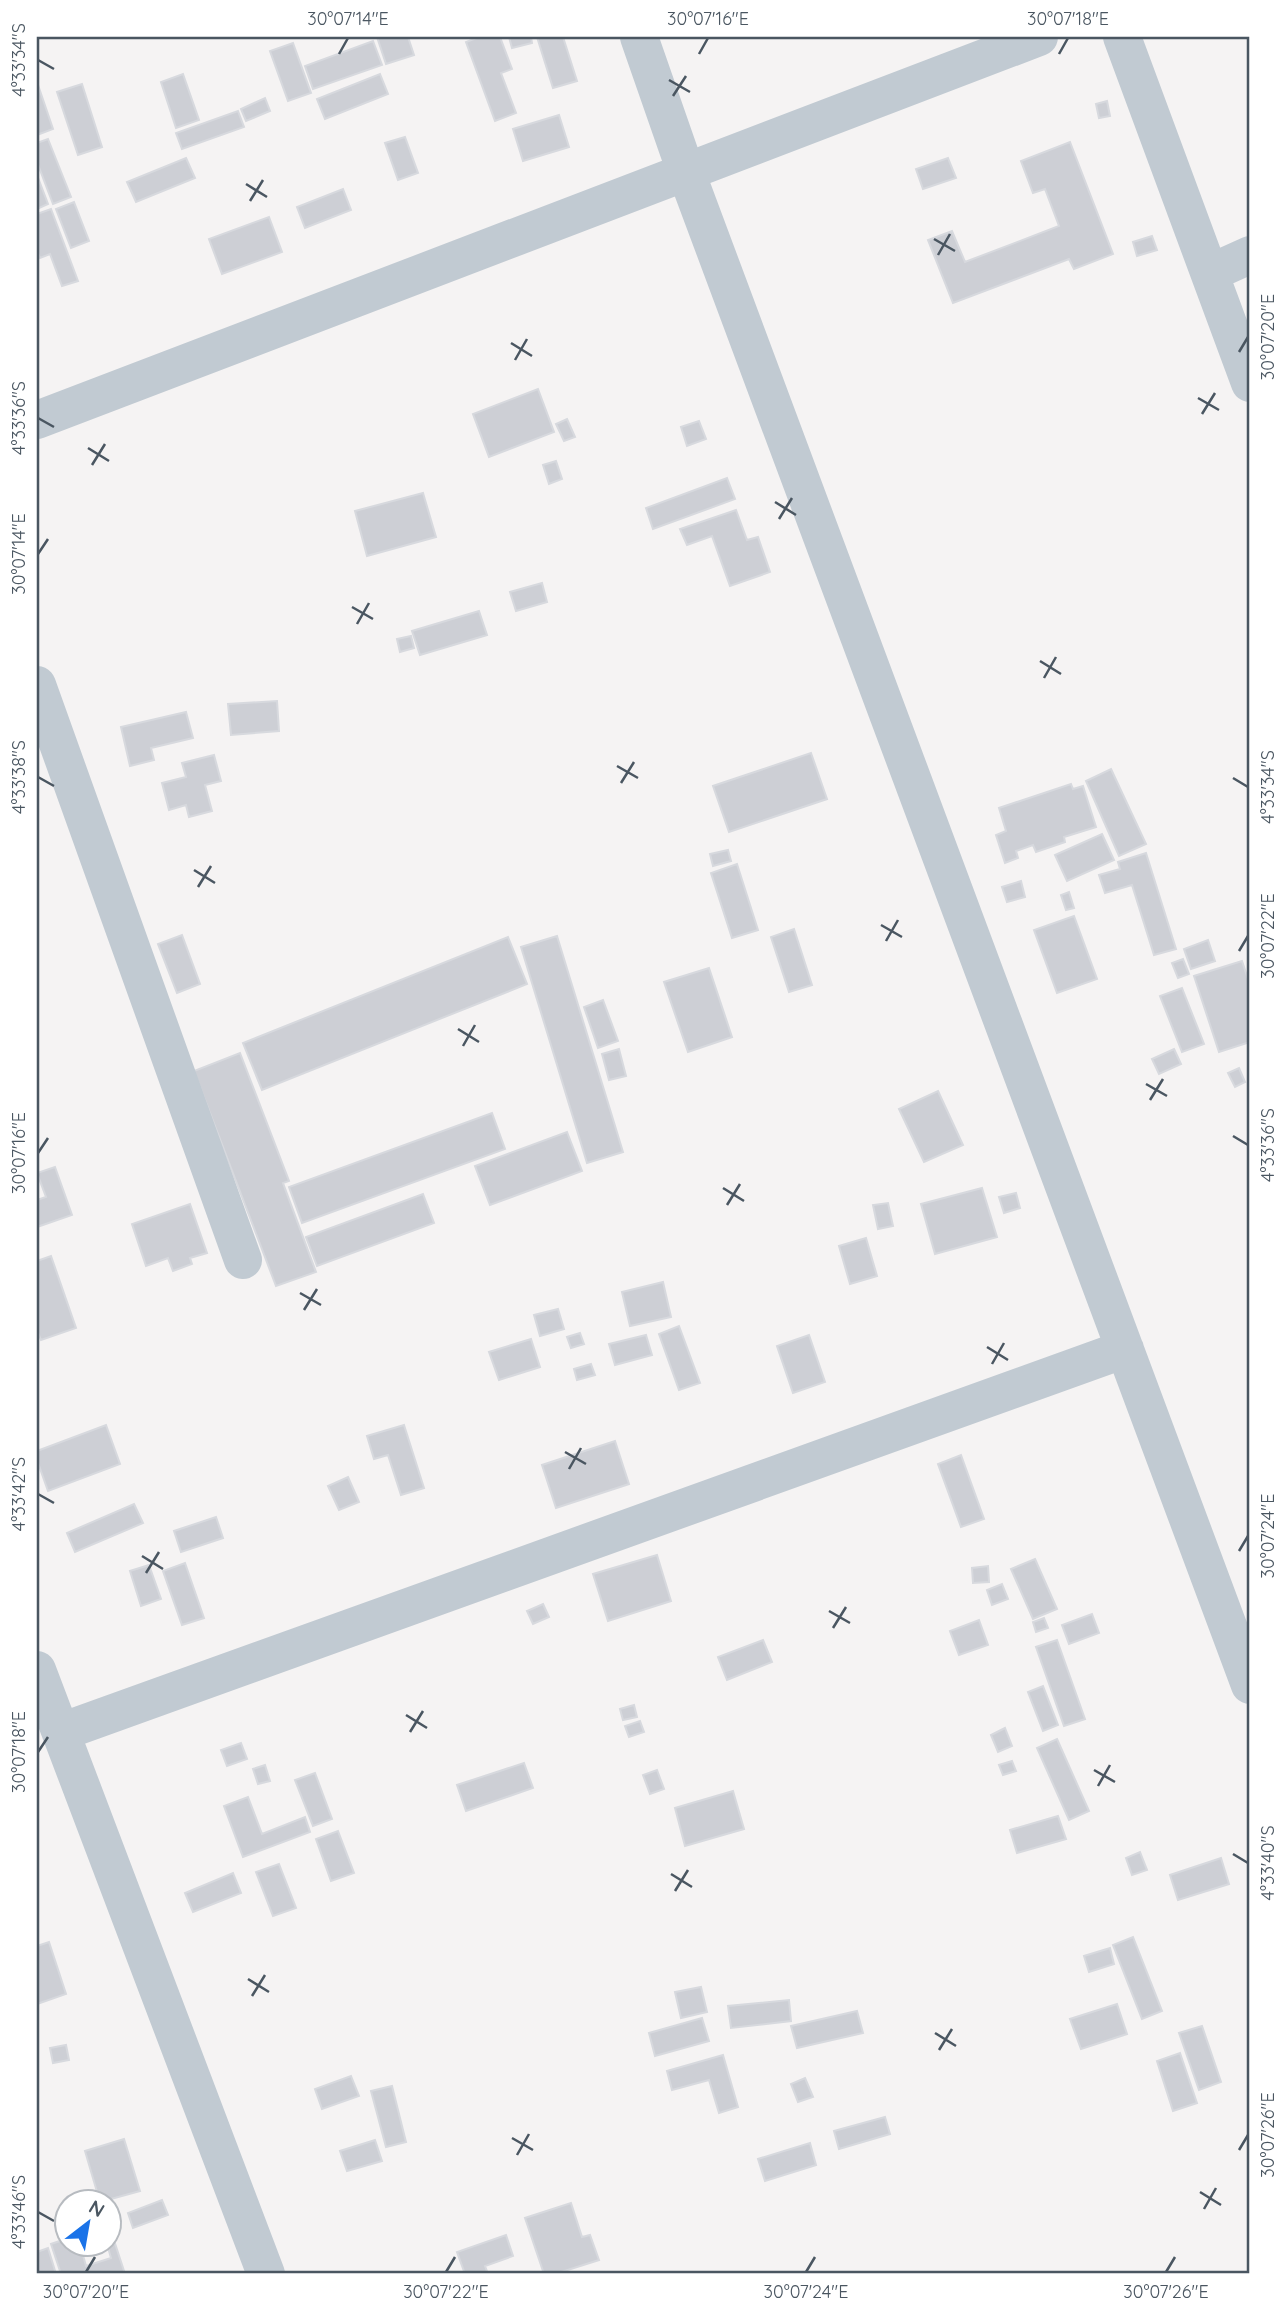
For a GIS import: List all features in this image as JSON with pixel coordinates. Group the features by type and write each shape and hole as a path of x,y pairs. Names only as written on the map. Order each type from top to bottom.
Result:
{"street":[{"path":"639,37 686,172 1250,1685"},
{"path":"37,420 1039,37"},
{"path":"1122,37 1250,383"},
{"path":"1210,274 1250,255"},
{"path":"37,685 243,1260"},
{"path":"61,1732 1125,1349"},
{"path":"37,1670 266,2274"}],"building":[{"path":"377,37 408,37 414,55 386,64"},
{"path":"479,37 500,37 512,69 501,73 516,113 495,121 466,42"},
{"path":"509,37 531,37 532,43 512,48"},
{"path":"537,37 563,37 577,81 553,88"},
{"path":"373,41 382,65 313,89 305,66"},
{"path":"293,43 311,93 288,101 270,51"},
{"path":"183,74 199,120 176,128 161,82"},
{"path":"380,74 388,94 325,119 317,99"},
{"path":"37,82 53,129 37,135"},
{"path":"82,84 102,147 78,155 57,92"},
{"path":"265,98 270,111 246,121 241,109"},
{"path":"1107,101 1110,116 1099,118 1096,104"},
{"path":"238,111 244,127 182,149 176,133"},
{"path":"559,115 569,147 523,161 513,129"},
{"path":"405,137 418,173 398,180 385,143"},
{"path":"48,139 71,197 53,204 37,162 37,143"},
{"path":"1070,142 1113,254 1074,269 1069,259 953,303 928,240 952,231 965,262 1059,226 1045,189 1033,193 1021,161"},
{"path":"186,158 195,178 136,202 127,182"},
{"path":"948,158 956,178 923,189 916,169"},
{"path":"37,175 48,204 37,209"},
{"path":"343,189 351,210 305,228 297,207"},
{"path":"74,202 89,241 71,248 56,209"},
{"path":"51,209 78,281 62,286 50,254 40,258 37,251 37,214"},
{"path":"269,217 282,252 222,274 209,239"},
{"path":"1152,236 1157,250 1137,256 1133,242"},
{"path":"538,389 554,432 489,457 473,414"},
{"path":"567,419 575,437 564,441 556,424"},
{"path":"699,421 706,439 687,446 681,427"},
{"path":"556,461 562,479 549,484 543,465"},
{"path":"727,478 735,499 653,529 646,508"},
{"path":"423,493 436,537 367,556 355,511"},
{"path":"736,510 747,540 758,537 770,572 730,586 712,536 687,545 680,529"},
{"path":"542,583 547,602 516,611 510,592"},
{"path":"479,611 487,635 420,655 412,631"},
{"path":"411,636 414,648 400,652 397,639"},
{"path":"277,701 279,731 231,735 228,704"},
{"path":"186,712 193,738 151,748 154,760 130,766 121,727"},
{"path":"811,753 827,799 729,832 713,786"},
{"path":"214,755 221,781 205,785 212,811 189,817 186,805 169,810 162,783 186,777 182,763"},
{"path":"1111,769 1146,844 1119,856 1086,781"},
{"path":"1071,784 1073,789 1083,786 1096,827 1064,837 1065,842 1036,852 1033,845 1016,851 1018,858 1005,863 996,835 1006,831 999,808"},
{"path":"1102,834 1114,860 1067,881 1055,855"},
{"path":"728,850 731,861 713,866 710,854"},
{"path":"1146,853 1176,949 1154,955 1132,885 1105,893 1099,875 1120,869 1118,862"},
{"path":"737,864 758,930 732,938 711,873"},
{"path":"1021,881 1025,897 1007,902 1002,887"},
{"path":"1069,892 1074,908 1066,910 1061,895"},
{"path":"1074,916 1097,979 1057,993 1034,930"},
{"path":"794,929 812,985 789,992 771,937"},
{"path":"182,935 200,984 177,993 158,944"},
{"path":"557,936 623,1152 587,1163 521,947"},
{"path":"508,937 527,984 262,1090 243,1043"},
{"path":"1208,940 1215,961 1191,969 1184,949"},
{"path":"1183,959 1189,974 1178,978 1172,963"},
{"path":"1242,961 1250,985 1250,1042 1219,1052 1194,976"},
{"path":"709,968 732,1037 688,1052 664,982"},
{"path":"1182,988 1204,1044 1182,1052 1160,996"},
{"path":"603,1000 618,1041 598,1048 584,1007"},
{"path":"619,1049 626,1076 609,1080 602,1054"},
{"path":"1174,1049 1181,1064 1159,1074 1152,1059"},
{"path":"240,1053 289,1181 283,1183 316,1272 276,1286 194,1071"},
{"path":"1239,1068 1245,1082 1235,1087 1228,1073"},
{"path":"938,1091 963,1145 924,1162 899,1109"},
{"path":"492,1113 505,1149 302,1223 289,1187"},
{"path":"567,1132 582,1171 490,1205 475,1166"},
{"path":"55,1167 72,1215 37,1227 37,1200 46,1197 37,1173"},
{"path":"982,1188 997,1237 935,1254 921,1204"},
{"path":"1016,1193 1020,1208 1004,1213 999,1197"},
{"path":"423,1194 434,1223 317,1266 306,1237"},
{"path":"888,1203 893,1226 878,1229 873,1205"},
{"path":"190,1204 207,1253 190,1258 192,1264 173,1271 168,1258 146,1266 132,1224"},
{"path":"866,1238 877,1276 850,1284 839,1246"},
{"path":"51,1256 76,1328 41,1340 37,1330 37,1261"},
{"path":"663,1282 671,1317 630,1326 622,1292"},
{"path":"558,1309 564,1329 540,1336 534,1315"},
{"path":"679,1326 700,1383 679,1390 659,1334"},
{"path":"580,1333 584,1344 571,1348 567,1337"},
{"path":"646,1335 652,1355 615,1365 609,1344"},
{"path":"809,1335 825,1382 793,1393 777,1346"},
{"path":"531,1339 540,1367 499,1380 489,1352"},
{"path":"591,1364 595,1375 577,1380 574,1369"},
{"path":"106,1425 120,1464 48,1491 37,1460 37,1451"},
{"path":"404,1425 424,1488 401,1495 388,1455 374,1459 367,1436"},
{"path":"615,1441 629,1484 556,1508 542,1465"},
{"path":"961,1455 984,1519 961,1527 938,1464"},
{"path":"348,1477 359,1502 339,1510 328,1486"},
{"path":"134,1504 143,1523 75,1552 67,1533"},
{"path":"216,1517 223,1538 181,1552 174,1531"},
{"path":"657,1555 671,1601 608,1621 593,1574"},
{"path":"1035,1559 1057,1609 1033,1619 1011,1569"},
{"path":"185,1563 204,1618 182,1625 163,1571"},
{"path":"149,1565 161,1599 141,1606 130,1571"},
{"path":"988,1566 989,1582 973,1583 972,1568"},
{"path":"1002,1584 1008,1599 992,1605 987,1590"},
{"path":"543,1604 549,1617 533,1624 527,1611"},
{"path":"1092,1614 1099,1633 1069,1644 1062,1625"},
{"path":"1044,1618 1048,1628 1036,1632 1033,1622"},
{"path":"979,1620 988,1645 959,1655 950,1631"},
{"path":"763,1640 772,1662 727,1680 718,1657"},
{"path":"1057,1640 1085,1719 1064,1726 1036,1647"},
{"path":"1043,1686 1058,1725 1043,1731 1028,1692"},
{"path":"634,1705 637,1717 623,1720 620,1709"},
{"path":"640,1721 644,1732 629,1737 625,1726"},
{"path":"1005,1728 1012,1746 998,1752 991,1735"},
{"path":"1057,1739 1089,1811 1069,1820 1037,1748"},
{"path":"241,1743 247,1759 227,1766 221,1750"},
{"path":"1012,1761 1016,1771 1003,1775 999,1765"},
{"path":"524,1763 533,1788 466,1811 457,1785"},
{"path":"265,1765 270,1781 258,1784 253,1769"},
{"path":"657,1770 664,1789 650,1794 643,1775"},
{"path":"315,1773 332,1819 313,1826 295,1780"},
{"path":"733,1791 744,1829 685,1846 675,1808"},
{"path":"248,1797 262,1834 305,1817 310,1832 243,1857 224,1806"},
{"path":"1058,1816 1066,1839 1017,1853 1010,1830"},
{"path":"338,1831 354,1873 331,1881 316,1839"},
{"path":"1140,1852 1147,1870 1132,1875 1126,1858"},
{"path":"1221,1858 1229,1884 1178,1900 1170,1875"},
{"path":"279,1864 296,1908 273,1916 256,1872"},
{"path":"233,1873 241,1893 193,1912 185,1893"},
{"path":"1133,1937 1162,2011 1142,2019 1113,1945"},
{"path":"49,1942 66,1994 37,2004 37,1946"},
{"path":"1110,1948 1114,1964 1089,1972 1084,1956"},
{"path":"701,1987 707,2012 681,2018 675,1992"},
{"path":"789,2000 791,2021 731,2028 728,2006"},
{"path":"1117,2004 1127,2034 1081,2049 1070,2019"},
{"path":"857,2011 863,2033 797,2048 791,2026"},
{"path":"702,2018 709,2041 655,2056 649,2033"},
{"path":"1202,2026 1221,2082 1199,2090 1179,2033"},
{"path":"66,2045 69,2060 53,2063 50,2048"},
{"path":"1180,2053 1197,2103 1173,2111 1157,2061"},
{"path":"723,2055 738,2107 719,2113 709,2080 672,2090 667,2071"},
{"path":"351,2076 359,2096 322,2109 315,2089"},
{"path":"805,2078 813,2097 798,2102 791,2084"},
{"path":"392,2086 406,2142 386,2147 371,2091"},
{"path":"885,2117 890,2134 839,2149 834,2131"},
{"path":"124,2139 140,2191 122,2196 122,2188 96,2188 85,2151"},
{"path":"375,2140 382,2161 347,2171 340,2151"},
{"path":"810,2143 816,2165 765,2181 758,2159"},
{"path":"162,2200 168,2215 133,2228 128,2213"},
{"path":"571,2203 582,2237 590,2235 599,2260 555,2274 544,2274 525,2218"},
{"path":"506,2235 513,2256 485,2266 488,2274 465,2274 457,2252"},
{"path":"48,2248 56,2274 37,2274 37,2252"},
{"path":"56,2258 84,2258 86,2266 120,2258 125,2274 61,2274"}]}
